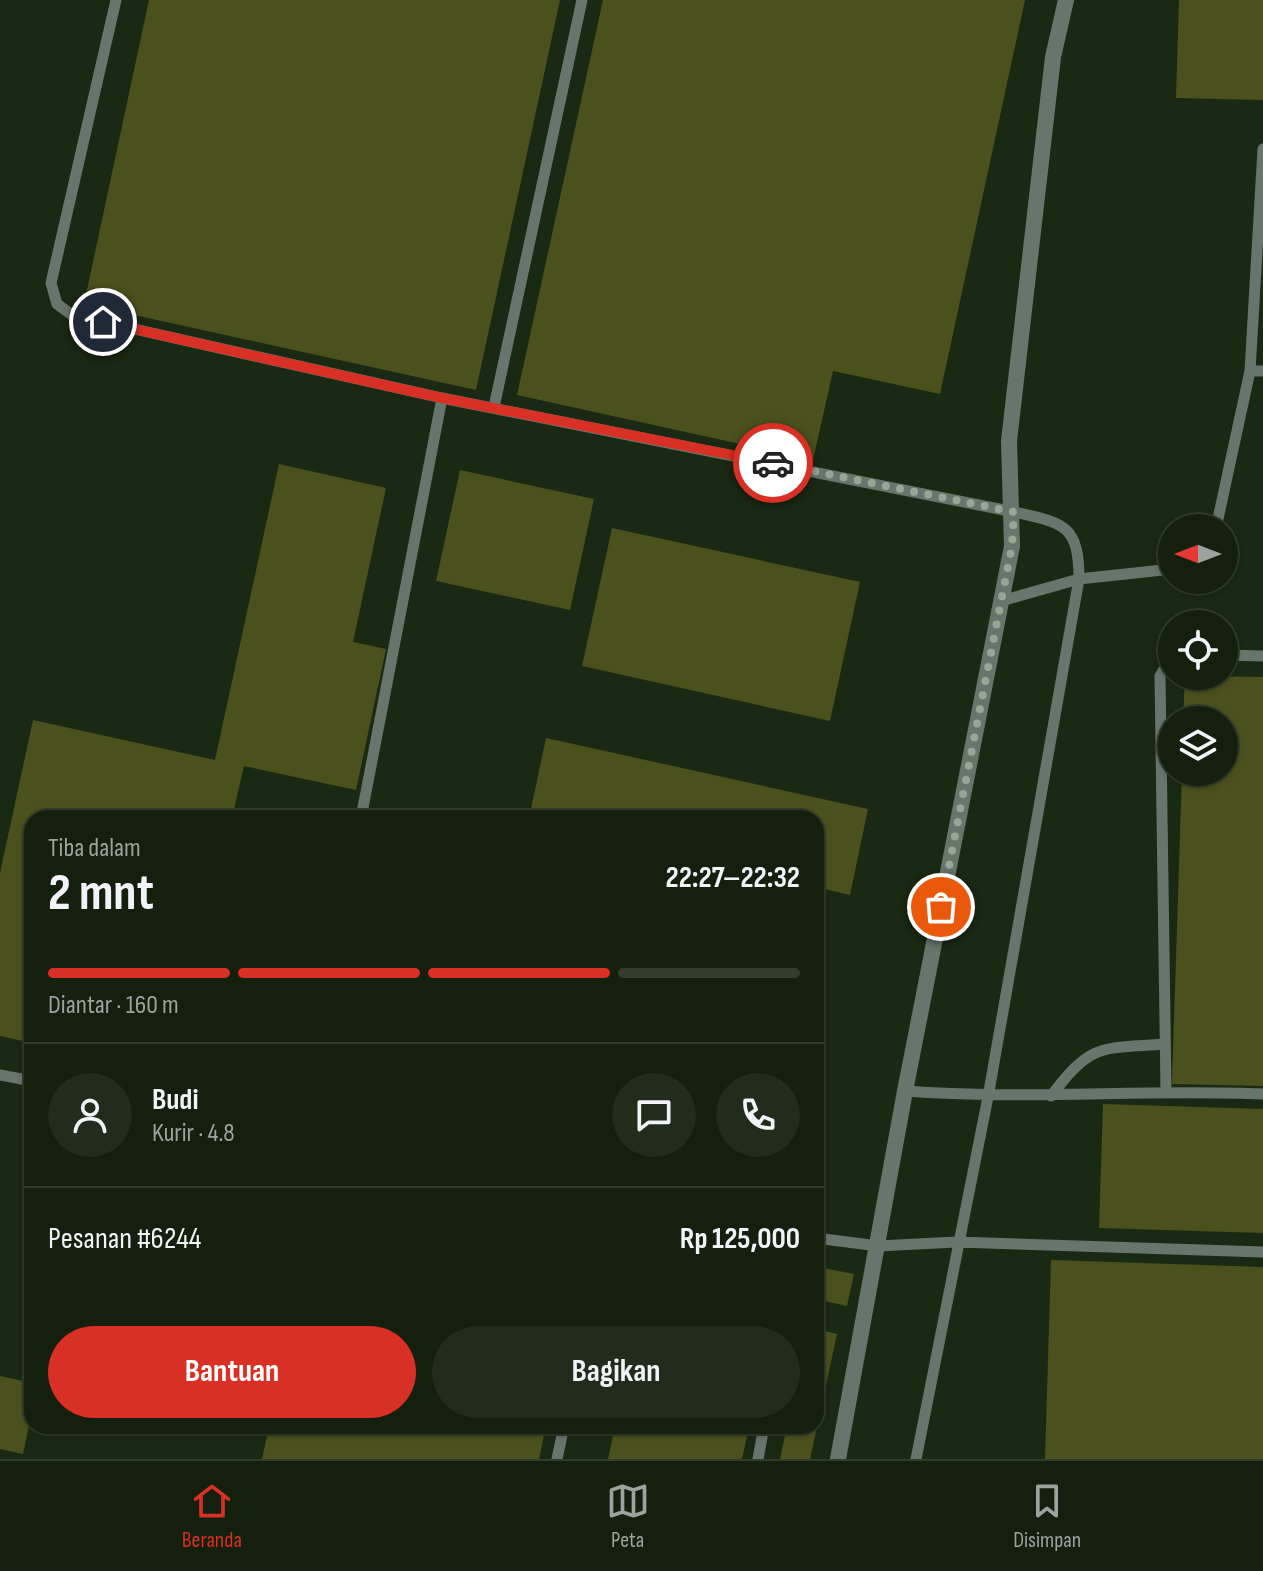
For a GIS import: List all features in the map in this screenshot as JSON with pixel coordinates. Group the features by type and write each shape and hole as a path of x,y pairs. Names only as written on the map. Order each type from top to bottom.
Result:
{"street":[{"path":"838,1459 905,1091 1012,546 1011,425 1053,57 1066,0"}],"lane":[{"path":"116,0 51,283 57,304 72,315 442,398 1060,522 1074,538 1079,555 1079,579 988,1097 956,1242 916,1459"},
{"path":"494,407 582,0"},
{"path":"1220,514 1257,371 1263,149"},
{"path":"363,810 442,398"},
{"path":"1001,601 1079,579 1158,571"},
{"path":"1238,655 1263,656"},
{"path":"1160,690 1166,1090"},
{"path":"1051,1096 1077,1062 1090,1054 1165,1044"},
{"path":"0,1075 24,1080"},
{"path":"905,1091 988,1097 1166,1090 1263,1094"},
{"path":"824,1239 878,1246 956,1242 1263,1252"},
{"path":"557,1459 562,1434"},
{"path":"758,1459 763,1434"}],"building":[{"path":"149,0 560,0 476,390 84,304"},
{"path":"603,0 1025,0 940,394 833,371 813,460 517,395"},
{"path":"1179,0 1263,0 1263,100 1176,98"},
{"path":"279,464 386,488 353,642 386,649 356,790 244,766 234,810 24,810 24,1041 0,1036 0,873 33,720 215,760"},
{"path":"460,470 594,499 570,610 436,581"},
{"path":"612,528 860,582 830,721 582,666"},
{"path":"1238,677 1263,677 1263,1086 1172,1084 1182,786 1238,786 1238,706 1184,706 1184,690 1238,690"},
{"path":"546,738 868,809 850,895 824,889 824,810 531,810"},
{"path":"1103,1104 1263,1109 1263,1233 1099,1228"},
{"path":"1051,1260 1263,1267 1263,1459 1045,1459"},
{"path":"824,1268 854,1274 847,1306 824,1301"},
{"path":"824,1331 837,1334 824,1394"},
{"path":"0,1376 24,1381 24,1434 27,1434 23,1454 0,1449"},
{"path":"267,1434 544,1434 539,1459 262,1459"},
{"path":"613,1434 747,1434 742,1459 608,1459"},
{"path":"785,1434 815,1434 810,1459 780,1459"}],"way so far":[{"path":"773,463 1014,512 1012,546 941,907"}],"route":[{"path":"103,322 442,398 773,463"}]}
